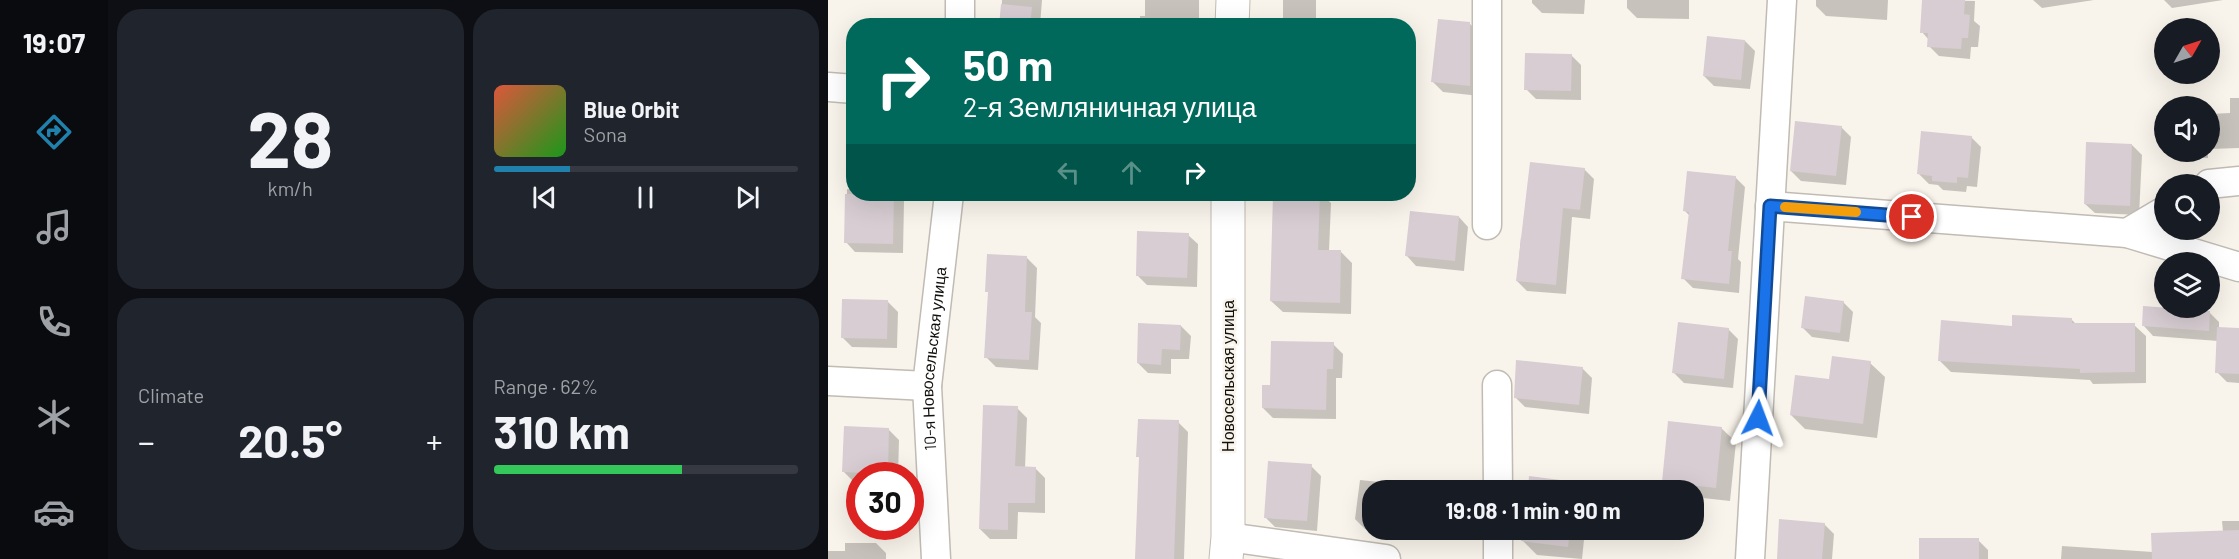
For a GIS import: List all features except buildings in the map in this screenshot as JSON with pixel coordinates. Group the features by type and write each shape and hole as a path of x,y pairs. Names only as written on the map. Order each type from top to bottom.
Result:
{"street":[{"path":"960,0 960,18"},
{"path":"1232,18 1233,0"},
{"path":"1486,225 1487,0"},
{"path":"1750,559 1782,0"},
{"path":"828,87 846,88"},
{"path":"2220,183 2239,181"},
{"name":"10-я Новосельская улица","path":"936,559 927,386 948,201"},
{"name":"Новосельская улица","path":"1227,548 1228,201"},
{"path":"1770,206 2127,233 2239,267"},
{"path":"2127,233 2154,217"},
{"path":"828,381 927,386"},
{"path":"1497,385 1497,480"},
{"path":"1498,540 1498,559"},
{"path":"1227,548 1386,559"}],"slow traffic":[{"path":"1785,207 1856,212"}],"route":[{"path":"1758,418 1770,206 1912,217"}]}
